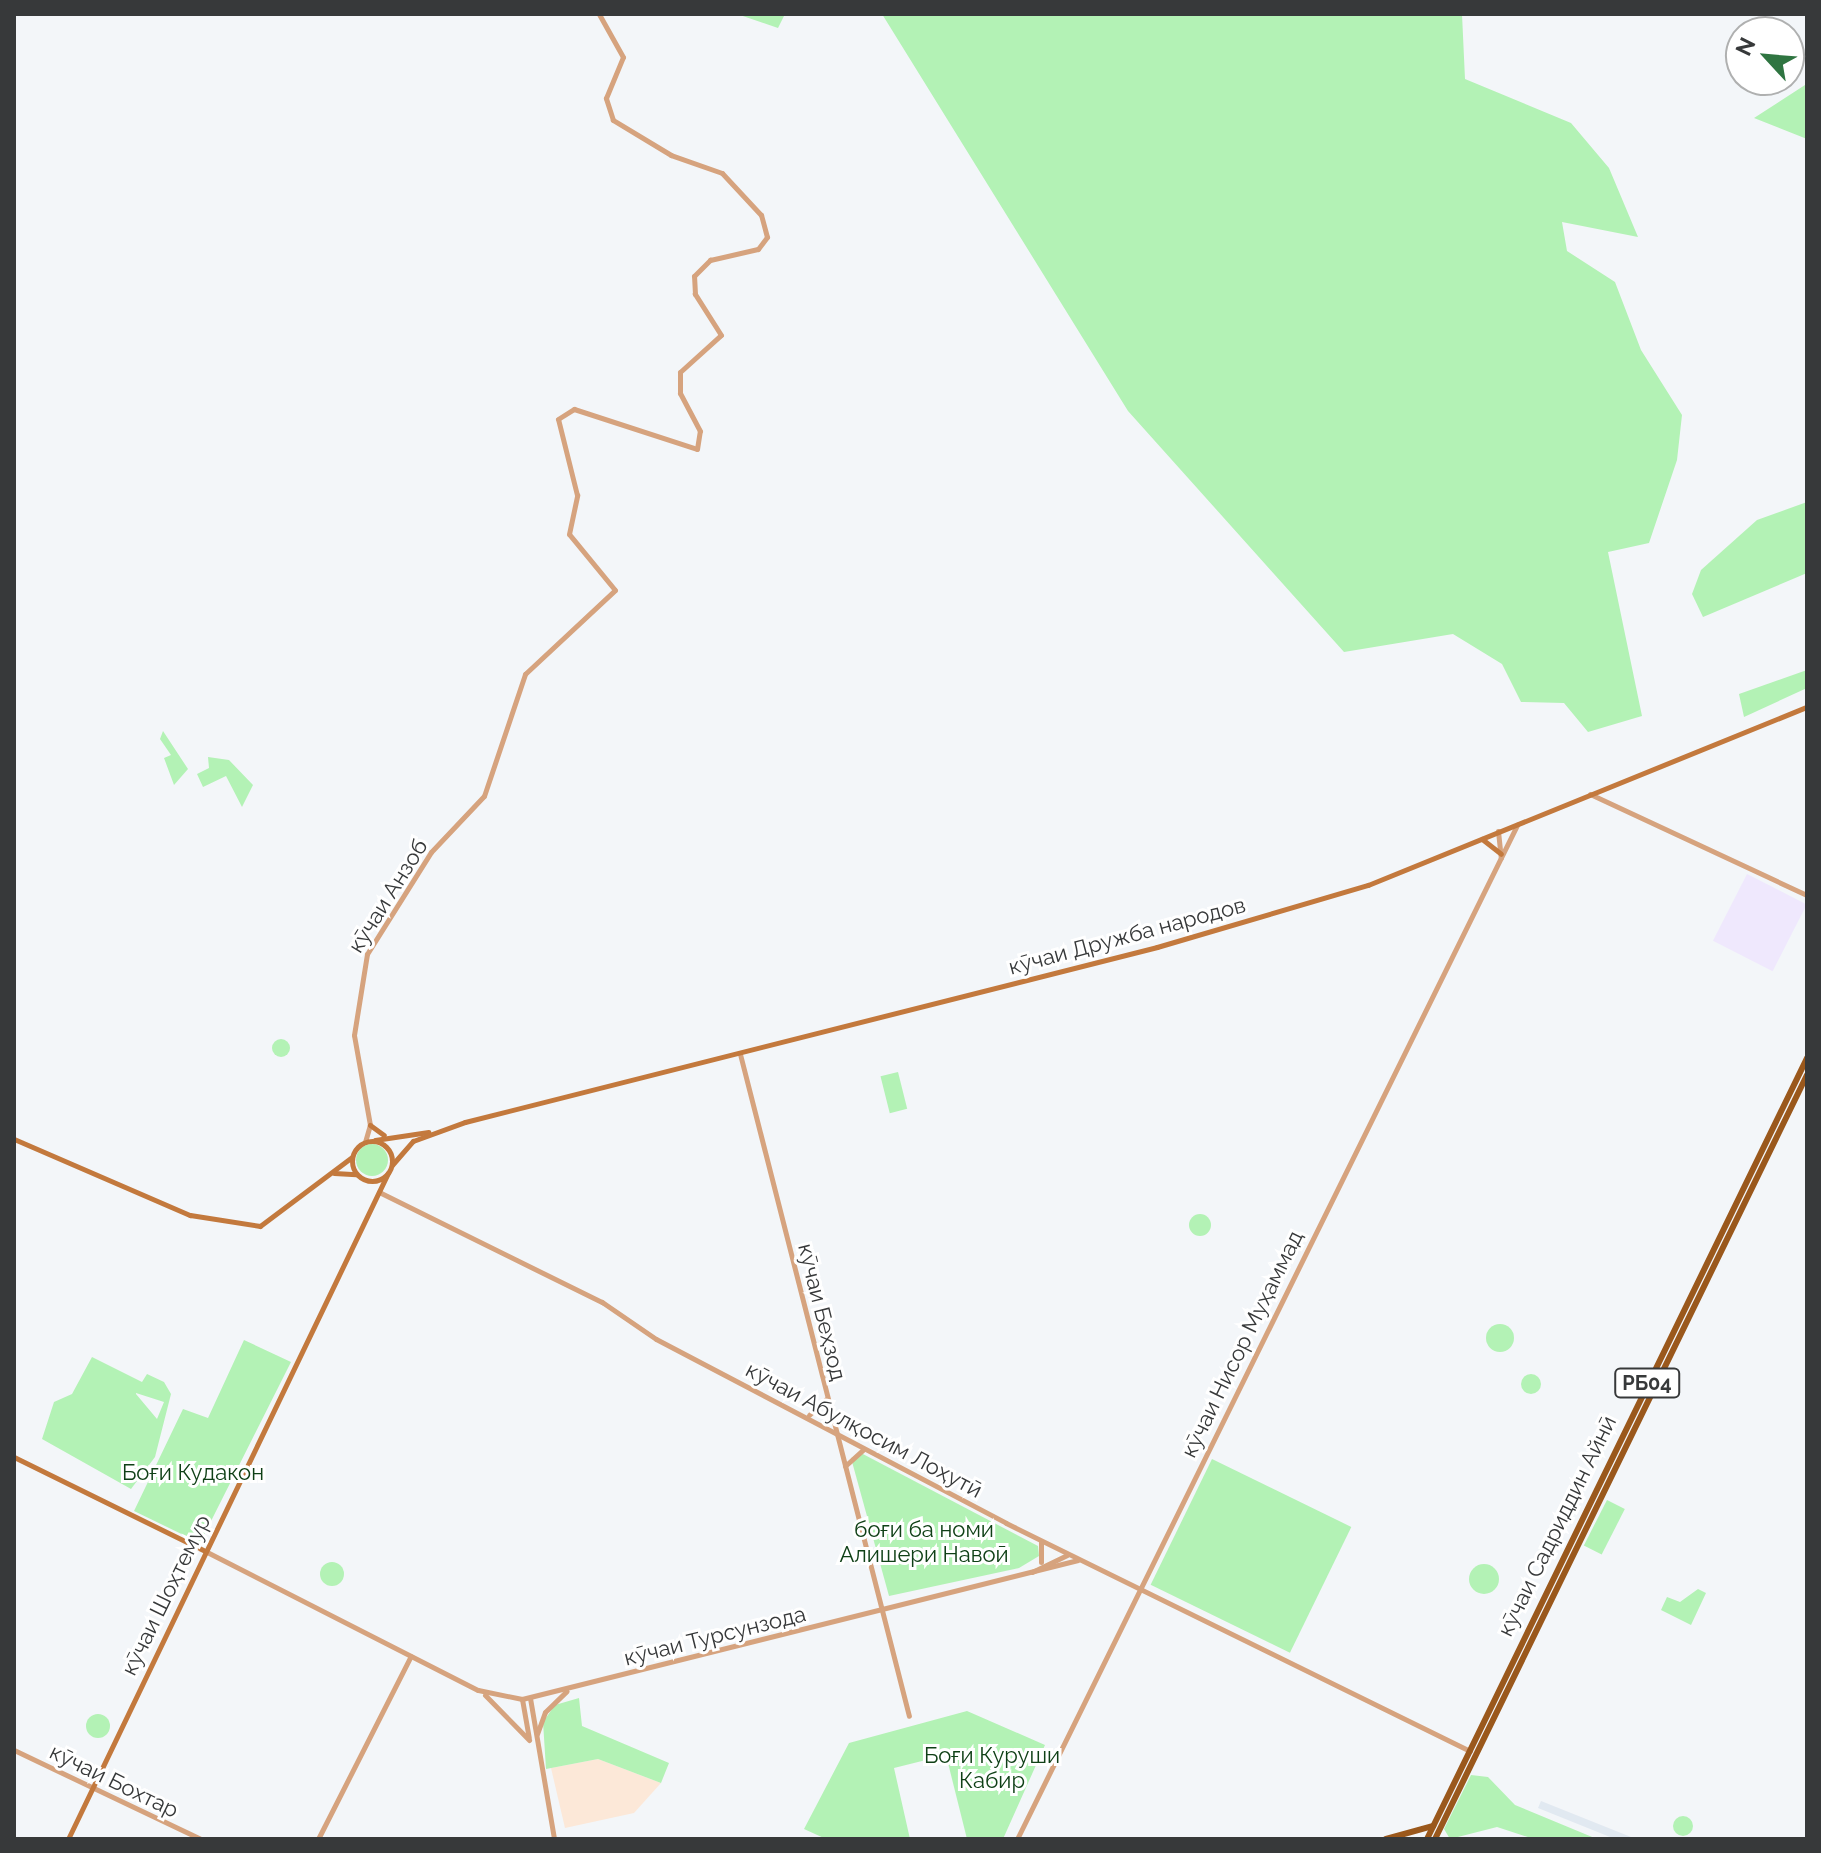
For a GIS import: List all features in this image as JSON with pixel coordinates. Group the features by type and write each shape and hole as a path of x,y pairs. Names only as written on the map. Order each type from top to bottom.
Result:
{"highway":[{"name":"кӯчаи Садриддин Айнӣ","path":"1435,1839 1491,1710 1807,1058"},
{"name":"кӯчаи Садриддин Айнӣ","path":"1491,1710 1807,1075"},
{"name":"кӯчаи Садриддин Айнӣ","path":"1427,1839 1472,1751"},
{"path":"1386,1839 1433,1826"}],"main road":[{"name":"кӯчаи Дружба народов","path":"433,1131 1168,944 1364,887 1807,707"},
{"path":"1481,839 1501,854"},
{"path":"370,1125 391,1135"},
{"path":"14,1139 173,1209 260,1226 331,1176 365,1142 391,1135 433,1131"},
{"path":"366,1180 388,1173 413,1141 433,1131"},
{"path":"374,1141 388,1149 392,1165"},
{"path":"352,1157 356,1174"},
{"name":"кӯчаи Шоҳтемур","path":"68,1839 89,1787 388,1173"},
{"path":"331,1176 356,1174 379,1192"},
{"path":"14,1457 205,1551"}],"street":[{"name":"кӯчаи Анзоб","path":"370,1125 357,1062 354,997 360,973 423,863 484,796 525,674 613,595 615,586 569,534 577,495 557,430 563,409 697,449 700,431 680,393 680,372 721,335 695,294 694,276 710,260 758,249 768,229 715,168 671,155 613,120 606,98 623,57 599,14"},
{"path":"1609,785 1616,802"},
{"path":"1589,794 1616,802 1807,895"},
{"name":"кӯчаи Нисор Муҳаммад","path":"1017,1839 1500,865 1518,823"},
{"name":"кӯчаи Нисор Муҳаммад","path":"1498,831 1500,865"},
{"name":"кӯчаи Беҳзод","path":"740,1054 909,1716"},
{"path":"365,1142 370,1125"},
{"name":"кӯчаи Абулқосим Лоҳутӣ","path":"379,1192 809,1415 863,1450 1078,1560 1472,1751"},
{"path":"809,1415 827,1398"},
{"path":"845,1466 863,1450"},
{"path":"1040,1564 1041,1541"},
{"name":"кӯчаи Турсунзода","path":"205,1551 478,1690 522,1699 1078,1560"},
{"path":"1032,1572 1040,1564 1067,1554"},
{"path":"318,1839 411,1656"},
{"path":"533,1739 545,1712 570,1689"},
{"path":"478,1690 533,1739"},
{"path":"530,1698 533,1739"},
{"path":"522,1699 554,1839"},
{"name":"кӯчаи Бохтар","path":"14,1750 201,1839"}],"shaded area":[{"path":"1747,874 1807,904 1773,971 1713,941"},
{"path":"598,1759 661,1783 634,1813 565,1828 551,1768"},
{"path":"1541,1801 1636,1839 1615,1839 1538,1808"}],"green space":[{"path":"737,14 785,14 778,28"},
{"path":"882,14 1462,14 1465,79 1571,123 1609,168 1638,237 1562,222 1567,251 1615,282 1641,350 1682,415 1677,460 1649,543 1608,552 1642,716 1588,732 1564,703 1521,702 1502,664 1453,634 1344,652 1128,411"},
{"path":"1807,80 1807,139 1754,118 1788,96 1805,96"},
{"path":"1807,502 1807,573 1703,617 1692,594 1701,570 1757,520"},
{"path":"1807,670 1807,688 1744,717 1739,694"},
{"path":"163,731 188,769 174,785 164,758 171,755 160,739"},
{"path":"208,757 229,760 253,785 242,807 226,776 203,787 197,774 209,768"},
{"path":"277,1039 285,1039 290,1048 288,1055 277,1057 272,1052 272,1044"},
{"path":"898,1072 907,1109 890,1113 881,1076"},
{"path":"372,1144 383,1149 388,1160 383,1171 372,1176 361,1171 356,1160 361,1149"},
{"path":"1196,1214 1204,1214 1211,1225 1204,1236 1196,1236 1189,1229 1189,1221"},
{"path":"1500,1324 1510,1328 1514,1338 1510,1348 1500,1352 1490,1348 1486,1338 1490,1328"},
{"name":"Боғи Кудакон","path":"244,1340 291,1362 200,1543 134,1511 183,1409 208,1418"},
{"path":"92,1357 142,1382 147,1374 164,1382 171,1394 155,1457 131,1489 42,1439 54,1402 72,1394","holes":["136,1393 164,1402 157,1419"]},
{"path":"1531,1374 1538,1377 1541,1384 1538,1391 1531,1394 1524,1391 1521,1384 1524,1377"},
{"name":"боғи ба номи Алишери Навоӣ","path":"861,1453 1038,1546 1039,1556 1019,1568 889,1596 851,1458"},
{"path":"1212,1459 1351,1527 1290,1653 1151,1585"},
{"path":"1607,1500 1625,1509 1602,1555 1584,1545"},
{"path":"332,1562 340,1566 344,1574 340,1582 332,1586 324,1582 320,1574 324,1566"},
{"path":"1484,1564 1495,1568 1499,1579 1495,1590 1484,1594 1473,1590 1469,1579 1473,1568"},
{"path":"1698,1589 1706,1593 1691,1625 1661,1610 1667,1597 1680,1602"},
{"path":"579,1698 582,1726 669,1763 661,1783 598,1759 546,1769 543,1722 555,1705"},
{"name":"Боғи Куруши Кабир","path":"967,1711 1045,1745 1003,1839 967,1839 946,1755 894,1768 910,1839 826,1839 804,1829 849,1743"},
{"path":"98,1714 106,1718 110,1726 106,1734 98,1738 90,1734 86,1726 90,1718"},
{"path":"1471,1775 1488,1777 1515,1805 1597,1839 1534,1839 1497,1827 1450,1839 1444,1829"},
{"path":"1683,1816 1690,1819 1693,1826 1690,1833 1683,1836 1676,1833 1673,1826 1676,1819"}]}
